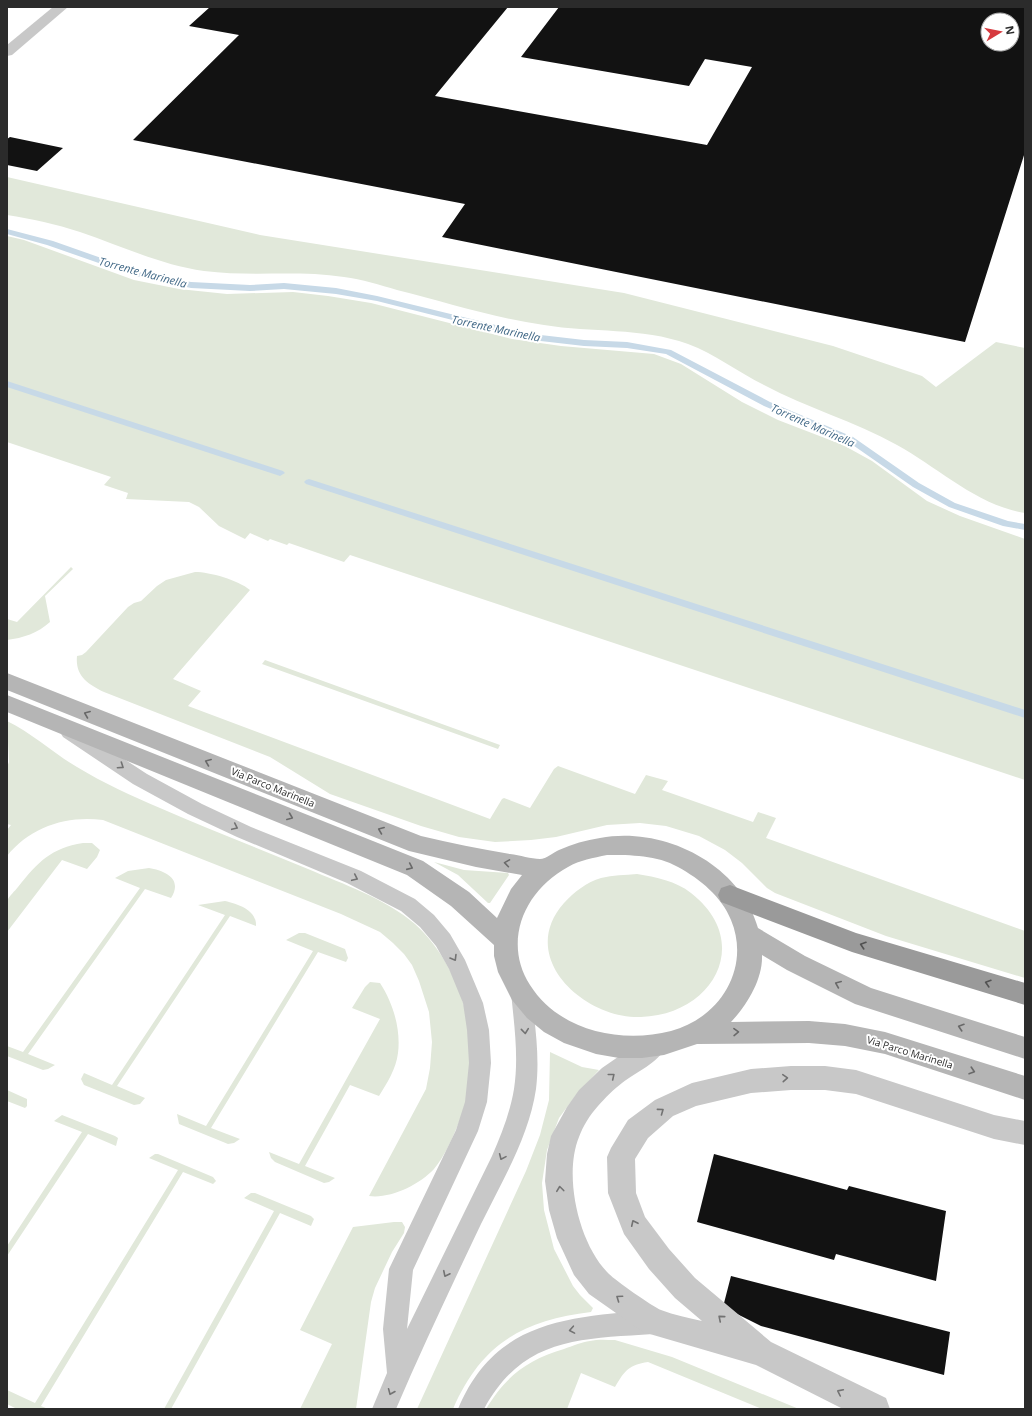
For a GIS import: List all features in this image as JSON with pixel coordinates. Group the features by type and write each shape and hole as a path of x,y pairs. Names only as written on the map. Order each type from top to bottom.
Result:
{"highway":[{"path":"730,895 852,942 1025,994"}],"main road":[{"name":"Via Parco Marinella","path":"7,681 417,844 476,858 545,869"},
{"path":"7,703 415,868 460,899 506,941"},
{"name":"Via Parco Marinella","path":"607,846 642,847 670,854 697,866 715,879 730,895 743,918 749,934 750,952 748,969 739,994 721,1016 697,1033 676,1041 653,1047 614,1047 577,1037 545,1018 521,992 511,972 506,952 506,941 508,920 516,901 529,884 545,869 564,858 585,850 607,846"},
{"path":"749,934 796,963 864,996 1025,1048"},
{"name":"Via Parco Marinella","path":"697,1033 809,1032 846,1035 885,1042 1025,1088"}],"street":[{"path":"7,52 61,7"},
{"path":"653,1047 611,1076 588,1098 576,1115 565,1136 561,1154 559,1181 562,1210 571,1238 584,1265 599,1284 653,1322 761,1352 875,1409"},
{"path":"761,1352 685,1288 658,1259 634,1226 622,1192 621,1157 638,1129 664,1108 692,1095 751,1081 791,1078 825,1078 856,1082 994,1127 1025,1133"}],"lane":[{"path":"53,722 140,779 195,809 244,832 354,877 408,905 427,921 443,940 458,966 473,1003 478,1030 480,1063 476,1102 467,1131 401,1269 395,1329 400,1372"},
{"path":"384,1409 400,1372 503,1157 518,1118 525,1081 527,1052 521,992"},
{"path":"470,1409 477,1392 493,1372 513,1354 536,1340 558,1332 589,1327 653,1322"}],"shaded area":[{"path":"7,177 260,235 624,293 833,346 922,376 936,387 996,342 1025,348 1025,513 1007,509 974,494 958,485 913,454 881,436 780,393 754,380 708,353 688,344 652,335 562,327 525,322 351,278 309,274 222,273 188,268 157,260 71,229 7,215"},
{"path":"7,236 24,240 134,280 179,289 227,294 293,292 328,296 371,303 512,339 561,346 654,354 681,364 742,402 778,420 843,445 872,461 927,501 960,516 1025,539 1025,780 350,555 344,562 289,543 287,545 270,539 268,541 250,533 245,539 219,526 199,507 189,502 126,499 128,493 104,485 111,477 7,442"},
{"path":"71,567 73,569 45,596 50,622 30,634 7,640 7,619 17,622"},
{"path":"195,572 208,573 224,577 245,586 250,590 173,679 201,691 188,706 490,819 504,798 530,808 554,769 558,766 635,794 646,775 668,781 662,790 753,822 758,812 776,818 766,838 1025,931 1025,978 886,936 775,893 767,888 742,863 725,850 699,836 666,826 640,823 607,825 556,837 495,842 459,837 421,826 330,794 270,757 104,692 93,686 80,674 77,656 86,652 128,607 141,601 166,580"},
{"path":"265,660 500,745 498,749 262,664"},
{"path":"7,721 25,731 59,756 118,789 178,816 350,886 391,907 415,924 438,951 448,966 462,1000 470,1036 470,1085 468,1095 457,1128 450,1143 441,1159 428,1175 404,1190 386,1195 369,1196 426,1089 430,1068 432,1042 429,1012 419,981 412,965 404,954 380,932 341,914 103,820 76,819 50,825 27,837 7,856 7,830 11,825 7,824 7,767 9,762"},
{"path":"83,843 92,843 100,850 97,857 87,869 62,860 7,932 7,901 25,878 39,863 62,848"},
{"path":"434,862 464,870 508,873 509,875 490,903 488,903 458,875"},
{"path":"149,868 167,874 174,881 175,886 171,898 145,889 28,1054 55,1065 43,1070 7,1056 7,1046 23,1052 140,888 115,878 128,871"},
{"path":"637,874 658,878 679,885 691,893 710,912 720,933 722,953 717,973 705,990 688,1004 666,1013 641,1017 619,1015 598,1008 579,996 563,981 552,963 548,944 551,923 564,903 576,891 601,878"},
{"path":"225,901 241,906 250,912 255,920 256,926 230,916 117,1086 145,1098 140,1104 134,1105 84,1085 81,1079 84,1073 112,1085 225,915 198,905"},
{"path":"299,933 305,933 345,949 348,958 346,962 318,952 211,1128 240,1139 234,1143 228,1144 179,1124 177,1114 206,1126 313,951 286,940"},
{"path":"370,982 380,983 389,999 395,1016 399,1044 397,1059 391,1076 379,1096 350,1085 305,1166 335,1178 324,1183 275,1162 271,1158 269,1152 299,1164 380,1019 352,1008 365,987"},
{"path":"550,1052 582,1067 599,1070 576,1095 559,1118 547,1150 542,1183 544,1210 554,1249 573,1286 593,1308 591,1312 545,1321 525,1329 507,1339 491,1352 477,1368 464,1386 453,1409 417,1409 526,1171 540,1135 549,1100"},
{"path":"7,1090 27,1099 27,1106 25,1108 7,1101"},
{"path":"62,1115 115,1136 118,1138 116,1146 88,1134 7,1256 7,1246 82,1132 54,1121"},
{"path":"155,1154 213,1177 216,1181 213,1184 183,1172 41,1406 48,1409 17,1409 7,1404 7,1390 35,1403 178,1170 149,1158"},
{"path":"251,1193 255,1193 311,1216 314,1219 311,1226 280,1213 171,1409 164,1409 274,1211 244,1198"},
{"path":"402,1222 405,1227 404,1233 392,1252 375,1288 371,1302 356,1409 300,1409 332,1344 300,1330 353,1227"},
{"path":"596,1340 615,1340 672,1357 799,1409 762,1409 648,1362 628,1369 615,1387 581,1373 567,1409 486,1409 501,1387 510,1378 528,1364 539,1358 584,1342"}],"building":[{"path":"210,7 508,7 435,96 707,145 752,67 705,59 689,86 521,57 559,7 1025,7 1025,152 965,342 442,237 465,204 133,140 239,35 189,26"},
{"path":"10,137 63,148 37,171 7,165 7,139"},
{"path":"714,1154 847,1190 849,1186 946,1211 936,1281 836,1254 834,1260 697,1222"},
{"path":"731,1276 950,1332 944,1375 761,1326 723,1307"}],"waterway":[{"name":"Torrente Marinella","path":"7,231 50,243 139,274 191,285 250,288 284,286 336,291 377,299 478,325 532,337 584,343 627,345 668,352 767,404 850,439 916,485 952,505 1007,524 1025,527"},
{"path":"7,384 280,473"},
{"path":"309,482 1025,714"}]}
